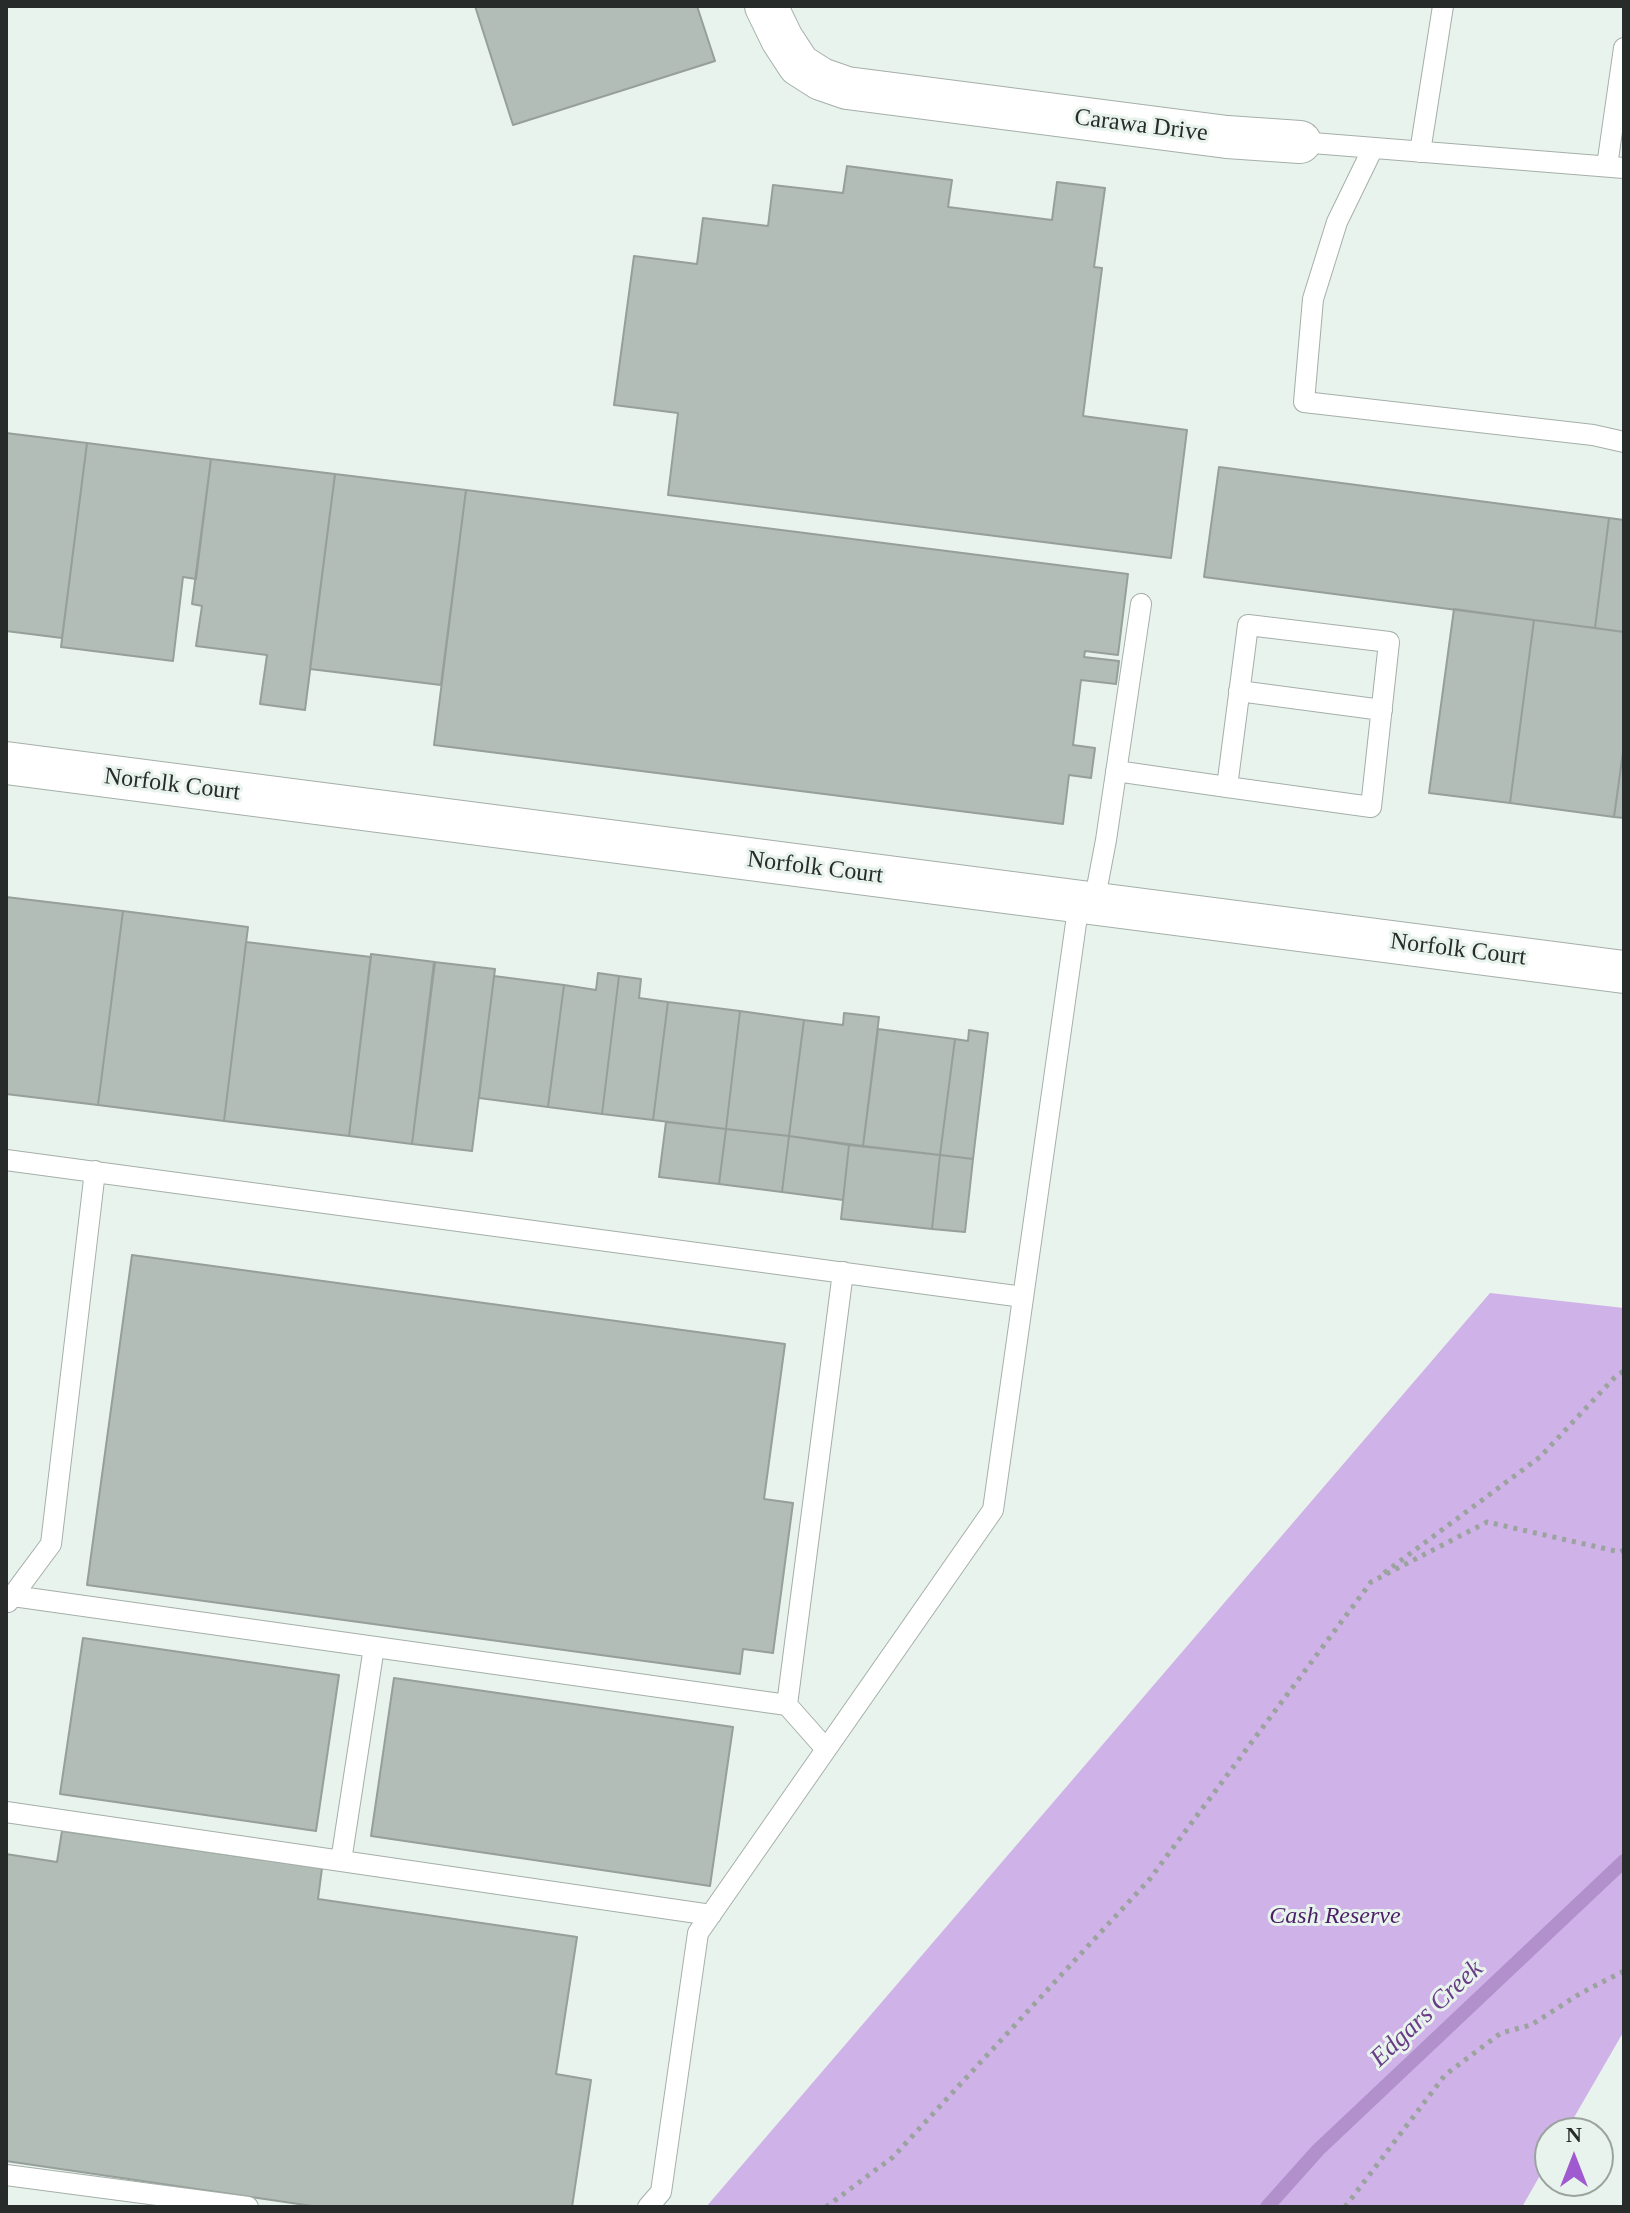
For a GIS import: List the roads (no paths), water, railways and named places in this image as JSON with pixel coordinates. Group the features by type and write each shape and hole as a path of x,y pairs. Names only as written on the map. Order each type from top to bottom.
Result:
{"street":[{"name":"Carawa Drive","path":"766,6 799,65 821,79 847,88 1227,137 1300,142"},
{"name":"Norfolk Court","path":"6,763 1624,972"}],"lane":[{"path":"1420,152 1443,6"},
{"path":"1616,167 1624,48"},
{"name":"Carawa Drive","path":"1300,142 1616,167"},
{"path":"1373,148 1337,222 1313,299 1304,402 1593,435 1624,442"},
{"path":"648,2207 661,2192 698,1933 993,1510 1023,1297 1086,902 1116,771 1141,604"},
{"path":"1116,771 1227,787 1371,807 1389,642 1248,625 1227,787"},
{"path":"1239,691 1382,710"},
{"path":"6,1160 1023,1297"},
{"path":"95,1171 51,1544 10,1601 374,1647 787,1705 826,1749"},
{"path":"787,1705 843,1272"},
{"path":"341,1861 374,1647"},
{"path":"6,1812 711,1915"},
{"path":"6,2175 248,2207"}],"waterway":[{"name":"Edgars Creek","path":"1267,2207 1318,2150 1624,1861"}],"park label":[{"name":"Cash Reserve","path":"1335,1917"}]}
